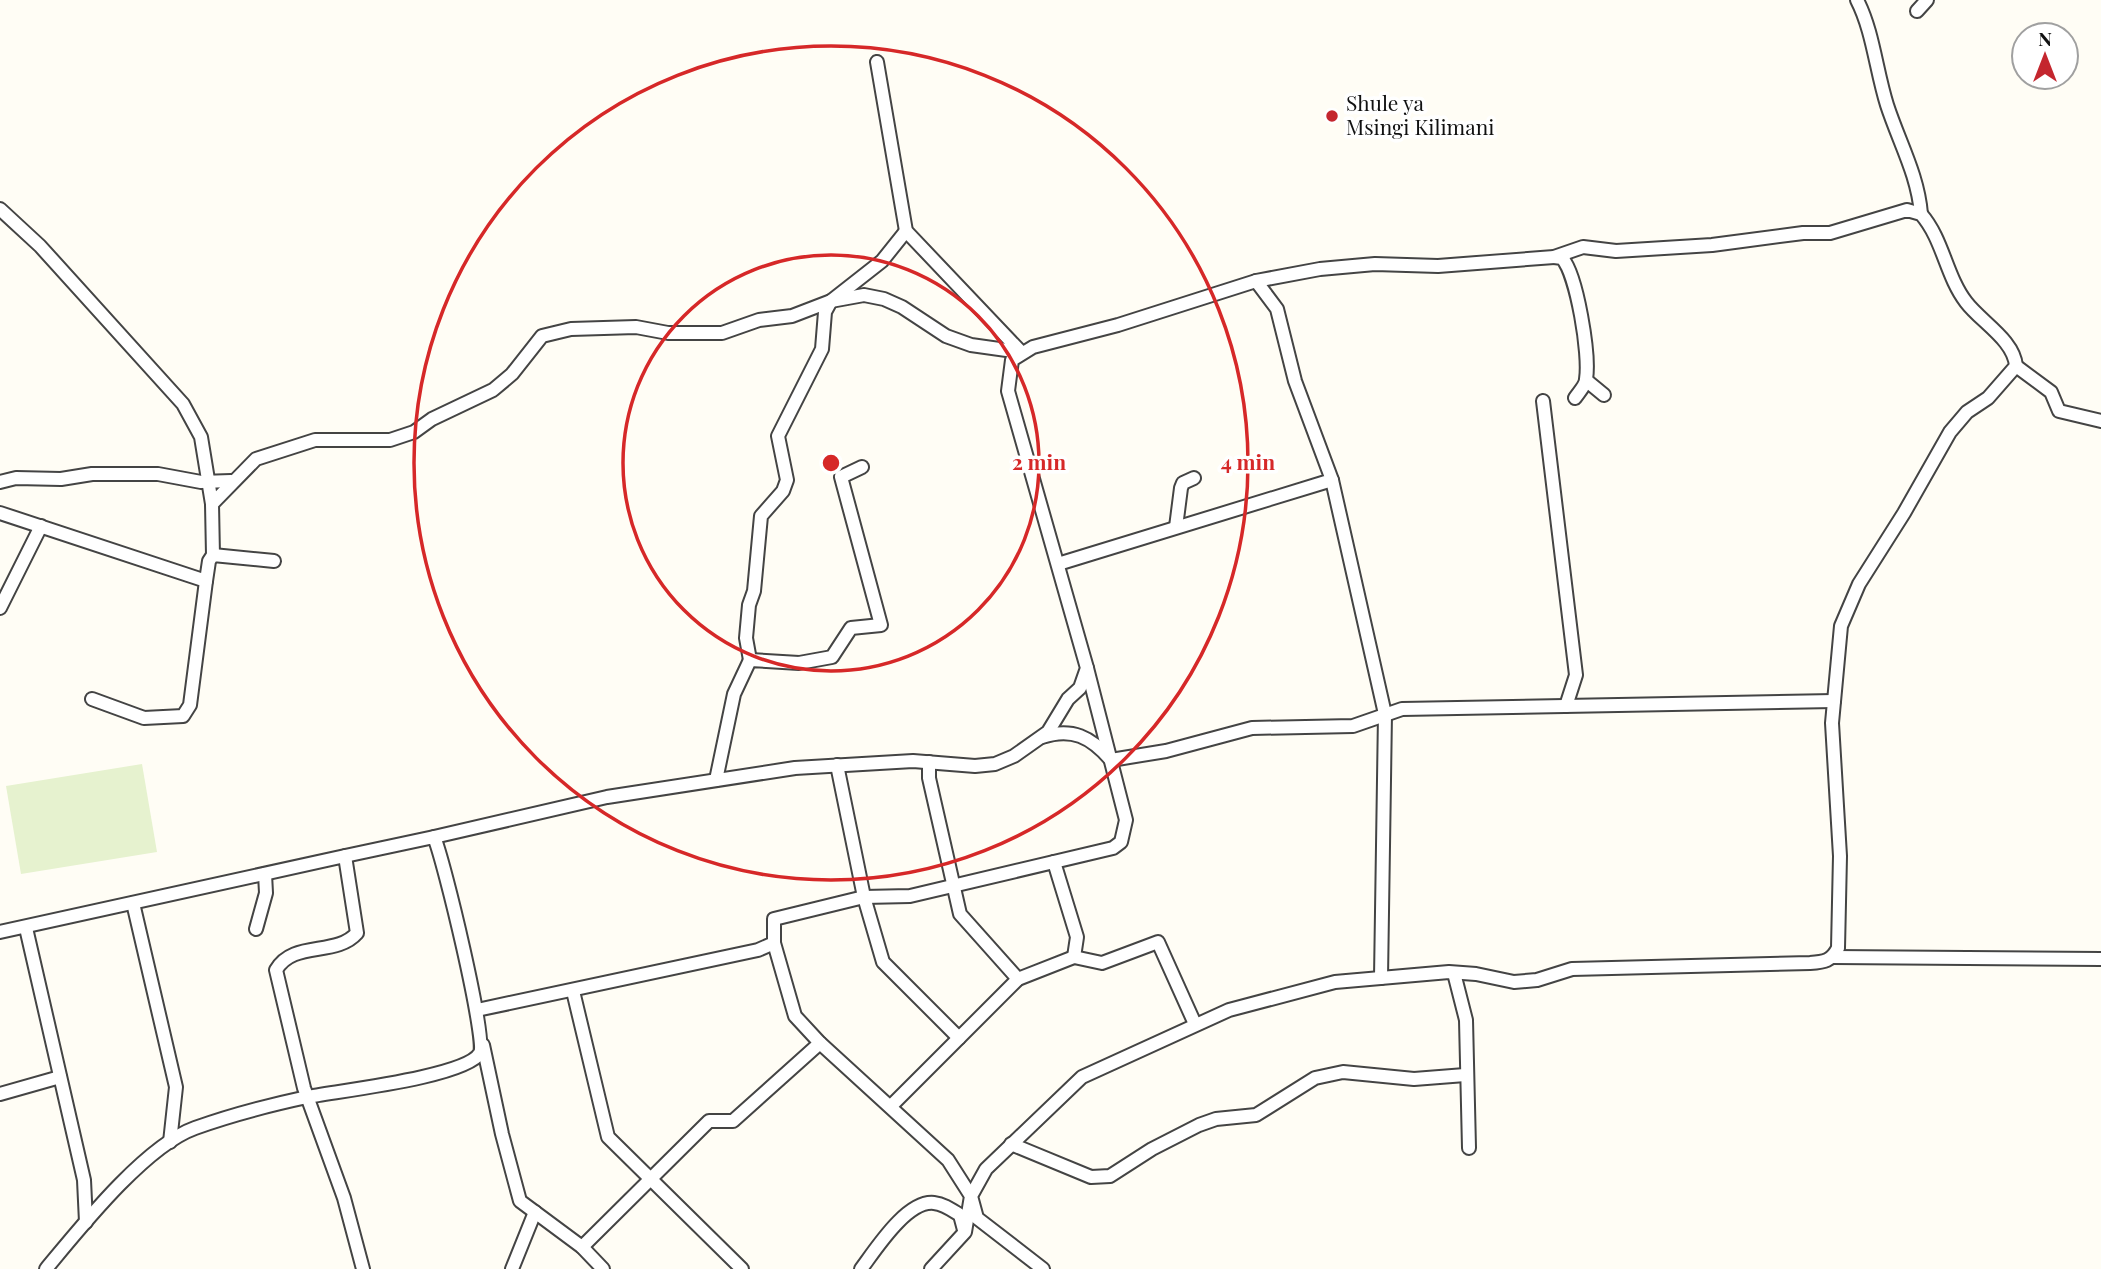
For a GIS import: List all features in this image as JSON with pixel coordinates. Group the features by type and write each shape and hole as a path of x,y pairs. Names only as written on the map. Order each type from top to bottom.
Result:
{"street":[{"path":"1857,0 1869,24 1876,69 1919,189 1921,214 1935,235 1962,296 2011,351 2015,366 2052,392 2059,411 2101,421"},
{"path":"1917,11 1927,0"},
{"path":"877,62 906,231 1021,352"},
{"path":"0,209 50,256 183,404 201,437 212,504 213,555 209,561 190,705 183,716 144,718 92,699"},
{"path":"1554,257 1583,247 1616,251 1649,250 1803,233 1830,233 1907,210 1921,214"},
{"path":"716,780 734,694 750,660 746,638 748,606 754,591 761,516 783,491 787,480 778,436 822,349 825,312 831,301 882,261 906,231"},
{"path":"212,504 231,481 256,459 315,440 390,440 414,432 432,419 493,390 512,374 542,336 571,328 600,327 636,327 668,333 722,333 759,320 792,316 831,301 864,295 884,299 946,336 994,350 1021,352 1256,281 1356,264 1438,266 1562,258 1571,268 1581,317 1587,381 1575,398"},
{"path":"1256,281 1277,309 1296,381 1332,480 1385,714 1381,978"},
{"path":"994,350 1009,371"},
{"path":"1021,352 1012,360 1008,391 1022,450 1058,564 1111,760 1126,820 1121,842 1113,848 910,896 864,897 774,919 774,943 796,1016 820,1043 948,1160 971,1196 977,1218 1043,1269"},
{"path":"931,1269 965,1232 971,1196 986,1168 1082,1077 1195,1024 1266,998 1335,982 1381,978 1454,973 1476,974 1514,982 1537,980 1573,969 1810,963 1827,961 1833,957 1838,948 1840,856 1832,723 1841,626 1859,584 1904,513 1950,432 1967,412 1988,398 2015,366"},
{"path":"1587,381 1604,395"},
{"path":"1543,401 1576,675 1566,706"},
{"path":"750,660 799,663 832,657 851,628 881,625 841,477 862,467"},
{"path":"0,482 16,478 61,479 92,474 158,474 208,482 231,481"},
{"path":"1179,524 1181,488 1183,483 1194,478"},
{"path":"1058,564 1179,524 1332,480"},
{"path":"0,513 206,581"},
{"path":"0,608 41,526"},
{"path":"213,555 274,561"},
{"path":"1040,738 1080,688 1087,668"},
{"path":"1111,760 1166,751 1252,728 1353,726 1402,709 1834,701"},
{"path":"0,932 607,797 716,780 837,765 929,762 975,766 995,764 1054,733 1085,736 1111,760"},
{"path":"929,762 929,778 960,914 1018,979"},
{"path":"837,765 864,897 883,962 959,1038"},
{"path":"434,836 477,1010 502,1134 520,1201 582,1247 603,1269"},
{"path":"345,856 357,933 347,944 307,950 282,959 276,970 307,1097 344,1198 363,1269"},
{"path":"1054,862 1077,937 1074,957"},
{"path":"256,929 266,893 265,874"},
{"path":"133,903 176,1087 170,1142"},
{"path":"26,928 84,1180 86,1222"},
{"path":"891,1106 1018,979 1074,957 1102,963 1158,942 1195,1024"},
{"path":"477,1010 758,950 774,943"},
{"path":"1833,957 2101,959"},
{"path":"1454,973 1466,1020 1465,1075 1469,1148"},
{"path":"573,991 608,1137 651,1176 742,1269"},
{"path":"46,1269 86,1222 170,1142 194,1128 307,1097 365,1090 466,1063 479,1054 482,1041"},
{"path":"582,1247 709,1121 733,1121 820,1043"},
{"path":"1012,1144 1091,1177 1110,1176 1199,1125 1216,1119 1244,1118 1263,1111 1315,1078 1343,1072 1414,1079 1465,1075"},
{"path":"0,1094 60,1077"},
{"path":"861,1269 911,1209 932,1203 946,1206 960,1214 965,1232"},
{"path":"512,1269 535,1212"}],"green space":[{"path":"142,764 157,852 21,874 6,786"}],"place":[{"name":"Shule ya Msingi Kilimani","path":"1332,116"}]}
